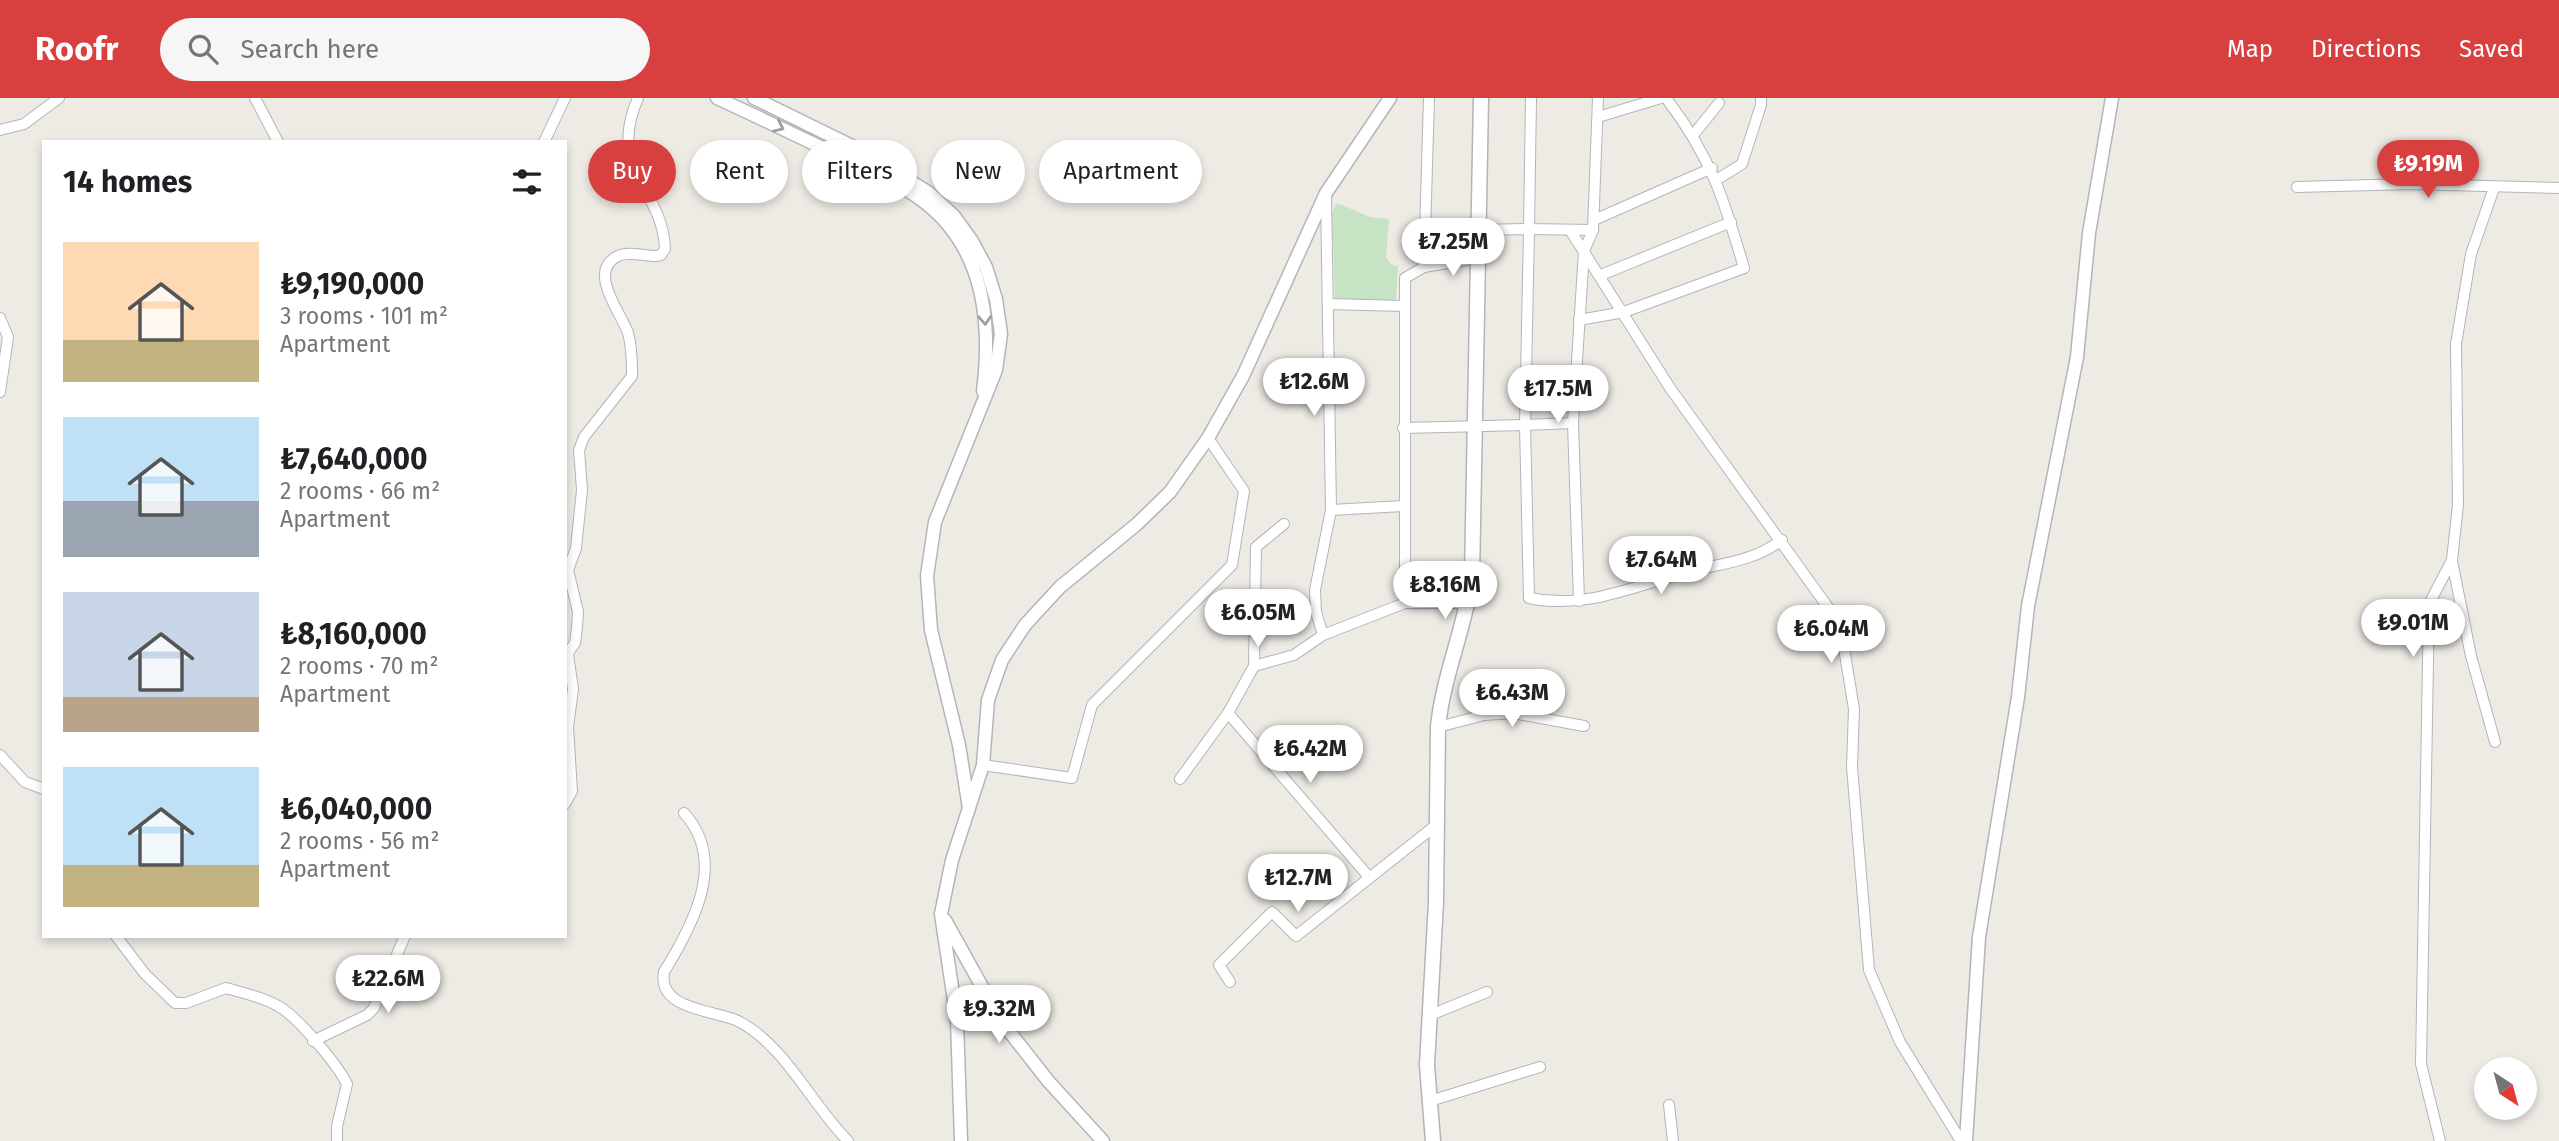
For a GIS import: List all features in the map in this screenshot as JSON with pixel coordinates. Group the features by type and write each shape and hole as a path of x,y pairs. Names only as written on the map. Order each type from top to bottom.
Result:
{"main road":[{"path":"1433,1141 1427,1065 1436,902 1438,727 1441,703 1468,603 1472,577 1481,98"}],"street":[{"path":"0,130 24,124 59,98"},
{"path":"255,98 277,140"},
{"path":"545,140 565,98"},
{"path":"567,655 575,643 578,612 568,570 576,548 582,490 579,450 584,437 632,376 627,330 609,296 607,270 611,260 621,254 656,256 661,255 665,249 657,213 633,170 628,145 630,117 638,98"},
{"path":"717,98 895,183 926,203 945,223 964,248 978,277 984,303 985,373 981,406"},
{"path":"754,98 903,174 954,216 986,267 996,299 1001,334 996,370 935,522 927,576 931,630 960,745 969,809"},
{"path":"961,1141 957,1020 941,914 951,860 983,765 988,700 1002,660 1025,625 1060,587 1138,524 1170,492 1208,438 1243,376 1326,193 1390,98"},
{"path":"1424,267 1429,98"},
{"path":"1531,98 1525,425 1529,598 1551,603 1579,601 1755,557 1782,540"},
{"path":"1579,601 1573,423 1584,251 1594,225 1598,98"},
{"path":"1598,117 1661,98"},
{"path":"1579,320 1624,312 1744,268 1712,168 1694,134 1666,98"},
{"path":"1716,180 1742,164 1761,98"},
{"path":"1964,1141 1979,937 2018,696 2028,606 2077,357 2090,233 2112,98"},
{"path":"1694,134 1719,103"},
{"path":"1478,230 1570,230 1594,225 1712,168"},
{"path":"2297,187 2412,184 2559,188"},
{"path":"2494,188 2470,254 2456,344 2458,505 2452,560 2471,656 2495,742"},
{"path":"1323,635 1316,612 1315,590 1331,510 1326,193"},
{"path":"1601,275 1731,222"},
{"path":"1570,230 1601,275 1670,388 1840,624 1854,709 1852,767 1868,970 1900,1042 1964,1141"},
{"path":"1405,603 1405,278 1424,267 1477,258"},
{"path":"1328,304 1404,306"},
{"path":"0,318 8,337 0,392"},
{"path":"1404,428 1573,423"},
{"path":"983,765 1072,778 1092,705 1232,565 1244,491 1208,438"},
{"path":"1331,510 1404,506"},
{"path":"1180,779 1228,713 1254,666 1256,547 1284,524"},
{"path":"2440,1141 2421,1064 2421,956 2429,604 2452,560"},
{"path":"1254,666 1294,655 1323,635 1405,603 1468,603"},
{"path":"567,661 573,689 568,727 572,791 567,800"},
{"path":"1228,713 1369,877"},
{"path":"1438,727 1483,715 1513,713 1584,726"},
{"path":"0,755 25,782 42,788"},
{"path":"684,813 703,843 705,878 702,896 662,981 688,1008 737,1021 758,1034 848,1141"},
{"path":"1230,982 1219,965 1272,912 1296,936 1435,825"},
{"path":"941,914 1001,1021 1049,1083 1103,1141"},
{"path":"118,938 145,974 174,1003 186,1003 226,988 279,1006 303,1027 313,1041 330,1056 347,1084 337,1126 337,1141"},
{"path":"313,1041 367,1015 374,1008 404,938"},
{"path":"1428,1016 1487,992"},
{"path":"1430,1101 1540,1067"},
{"path":"1669,1105 1673,1141"}],"green space":[{"path":"1337,203 1370,217 1389,219 1386,257 1392,265 1398,266 1396,300 1335,299 1332,212"}]}
